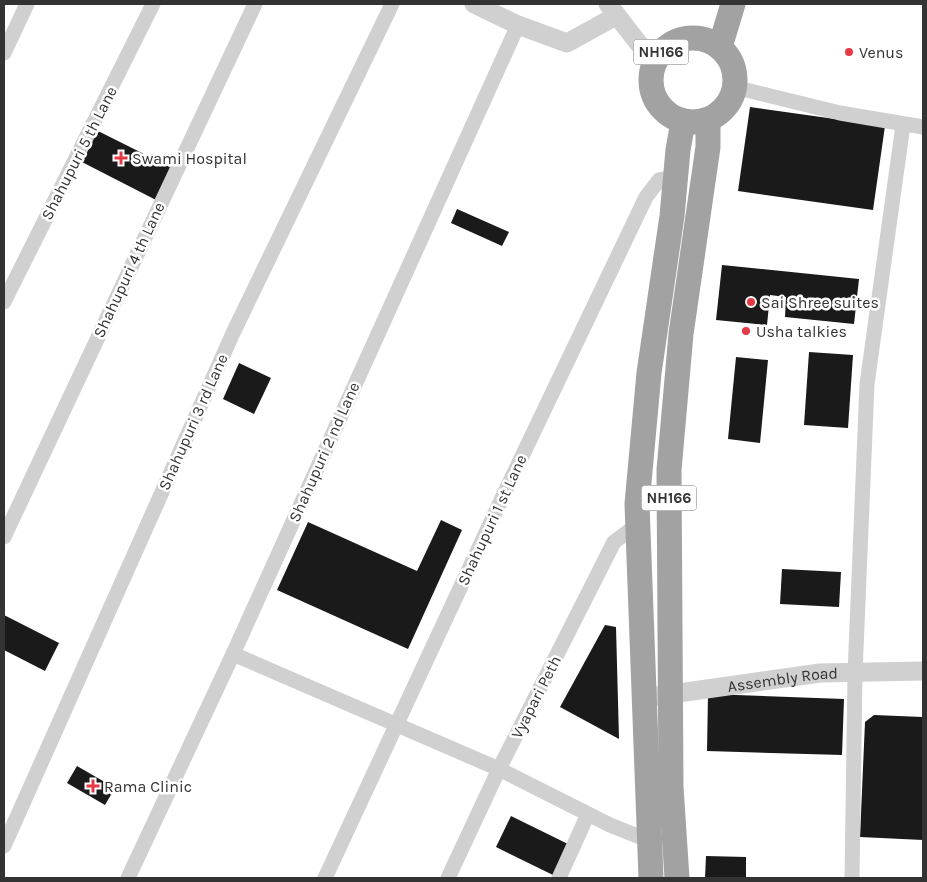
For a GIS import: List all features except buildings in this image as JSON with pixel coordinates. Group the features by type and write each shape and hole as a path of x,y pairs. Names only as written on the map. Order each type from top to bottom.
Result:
{"highway":[{"name":"NH166","path":"651,878 648,760 643,698 636,525 640,460 649,373 678,150 673,116 656,102 650,81 656,59 663,50 682,39 712,43 716,4"},
{"path":"673,116 708,121 730,102 734,88 734,71 729,58 712,43 733,4"},
{"name":"NH166","path":"678,878 671,787 670,695 672,662 669,470 681,334 708,147 708,121"}],"street":[{"path":"4,54 27,4"},
{"name":"Shahupuri 5 th Lane","path":"4,302 153,4"},
{"name":"Shahupuri 4 th Lane","path":"4,536 255,4"},
{"name":"Shahupuri 3 rd Lane","path":"4,846 232,333 392,4"},
{"path":"474,4 518,25 567,43 612,10 639,44 656,59"},
{"name":"Shahupuri 2 nd Lane","path":"128,878 233,654 518,25"},
{"path":"734,88 840,113 923,127"},
{"path":"852,878 855,674 867,384 903,125"},
{"name":"Shahupuri 1 st Lane","path":"325,878 646,197 659,180 676,177"},
{"name":"Vyapari Peth","path":"448,878 499,769 614,542 636,525"},
{"path":"233,654 499,769 588,814 650,841"},
{"name":"Assembly Road","path":"643,698 820,673 855,674 923,671"},
{"path":"559,878 588,814"}],"place":[{"name":"Venus","path":"849,52"},
{"name":"Swami Hospital","path":"121,158"},
{"name":"Sai Shree suites","path":"751,302"},
{"name":"Usha talkies","path":"746,331"},
{"name":"Rama Clinic","path":"93,786"}]}
